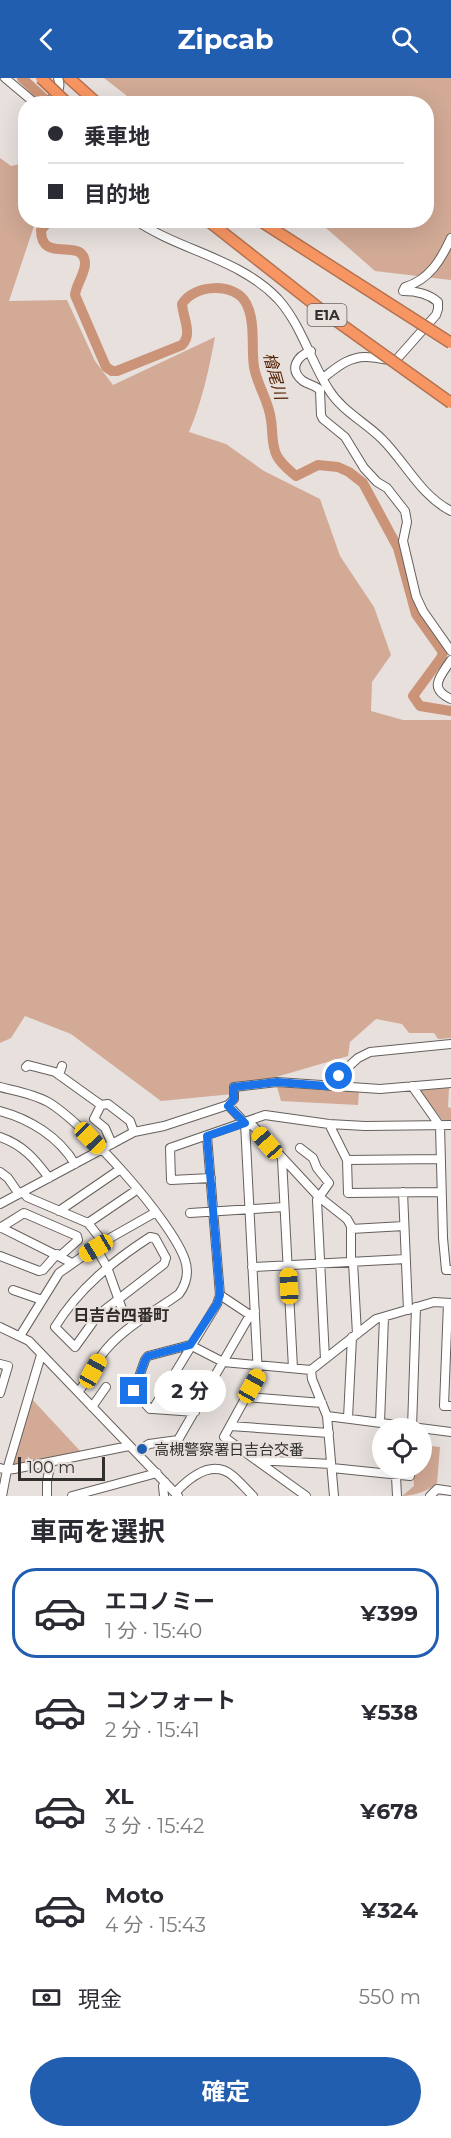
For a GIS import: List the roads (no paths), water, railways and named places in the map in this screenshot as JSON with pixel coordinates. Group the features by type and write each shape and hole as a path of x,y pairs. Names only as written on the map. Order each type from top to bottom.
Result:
{"highway":[{"path":"41,78 60,96"},
{"path":"69,78 89,96"},
{"name":"E1A","path":"217,228 324,312 451,403"},
{"path":"271,228 451,343"}],"street":[{"path":"5,78 26,96"},
{"path":"55,96 59,92 58,78"},
{"path":"148,228 234,267 263,286 289,313 337,401 389,447 425,492 451,511"},
{"path":"323,378 342,363 365,356 387,361 396,360 410,346 435,315 438,302 434,298 415,291 403,291 427,277 442,257 451,238"},
{"path":"311,351 297,359 298,374 303,380 320,390 323,419 345,437 364,468 377,482 387,488 405,511 407,522 403,541 416,596 423,611 451,651"},
{"path":"451,660 437,686 442,695 451,699"},
{"path":"327,1086 358,1058 370,1052 451,1044"},
{"path":"26,1067 28,1065 55,1072 101,1105 108,1104 130,1121 134,1132"},
{"path":"59,1075 62,1066"},
{"path":"0,1204 134,1132 164,1126 228,1106 234,1099 234,1087 277,1082 380,1089 451,1083"},
{"path":"412,1086 440,1126 441,1192 447,1238 446,1270 451,1270"},
{"path":"0,1087 49,1103 78,1126 138,1189 168,1226 185,1259 186,1281 179,1294 134,1324 101,1356 78,1392"},
{"path":"101,1105 94,1119 105,1128 112,1144"},
{"path":"228,1106 245,1123 253,1126 318,1196 347,1219 351,1229 354,1336 348,1418"},
{"path":"0,1112 17,1116 42,1130 75,1164"},
{"path":"211,1178 171,1179 170,1148 265,1115 329,1124 365,1126 451,1125"},
{"path":"245,1123 258,1375 224,1437 306,1496"},
{"path":"329,1124 347,1160 348,1193 441,1192"},
{"path":"153,1409 217,1304 220,1295 207,1136"},
{"path":"0,1137 23,1148 49,1178"},
{"path":"304,1148 329,1183 318,1196 325,1359"},
{"path":"282,1159 293,1368"},
{"path":"347,1160 441,1159"},
{"path":"59,1210 119,1170"},
{"path":"0,1172 27,1197 88,1223 103,1242"},
{"path":"88,1223 138,1189"},
{"path":"403,1192 405,1259 412,1308 412,1418"},
{"path":"190,1213 285,1207"},
{"path":"0,1227 24,1212 77,1236 78,1240 39,1271 0,1256"},
{"path":"20,1336 59,1273 103,1242 156,1212"},
{"path":"351,1229 404,1226"},
{"path":"0,1227 72,1263"},
{"path":"150,1237 155,1238 166,1258 164,1264 118,1298 92,1322 75,1347 55,1327 66,1310 107,1267 150,1237"},
{"path":"96,1248 107,1267 122,1309 134,1324"},
{"path":"252,1266 405,1259"},
{"path":"14,1290 42,1300"},
{"path":"220,1295 253,1313"},
{"path":"195,1412 150,1409 134,1391 148,1356 190,1345 223,1362 311,1370 376,1319 434,1302 449,1303 444,1406 451,1406"},
{"path":"136,1452 149,1444 178,1440 253,1313"},
{"path":"380,1418 384,1317"},
{"path":"0,1327 29,1341 176,1494 188,1479 209,1469 226,1472 253,1496"},
{"path":"2,1496 3,1469 41,1355"},
{"path":"0,1364 8,1366 0,1393"},
{"path":"311,1370 312,1380 327,1416 334,1496"},
{"path":"92,1407 106,1387"},
{"path":"246,1397 322,1402"},
{"path":"327,1416 372,1421"},
{"path":"230,1426 329,1433"},
{"path":"432,1430 451,1432"},
{"path":"3,1469 129,1446"},
{"path":"254,1460 332,1466 372,1472"},
{"path":"47,1496 51,1462"},
{"path":"72,1496 157,1473"},
{"path":"396,1478 398,1496"},
{"path":"164,1496 165,1482"},
{"path":"241,1484 244,1496"},
{"path":"430,1496 437,1489 451,1491"}],"waterway":[{"name":"檜尾川","path":"22,78 41,96"},
{"name":"檜尾川","path":"43,228 41,230 43,240 47,246 54,249 77,251 82,255 85,266 75,295 106,367 112,371 182,345 187,336 182,304 196,292 214,288 233,291 241,296 251,318 254,367 270,413 273,443 277,456 283,465 296,476 318,465 338,467 363,483 398,548 416,614 443,652 413,696 420,706 451,711"}],"place":[{"name":"高槻警察署日吉台交番","path":"142,1449"}],"district":[{"name":"日吉台四番町","path":"121,1315"}]}
